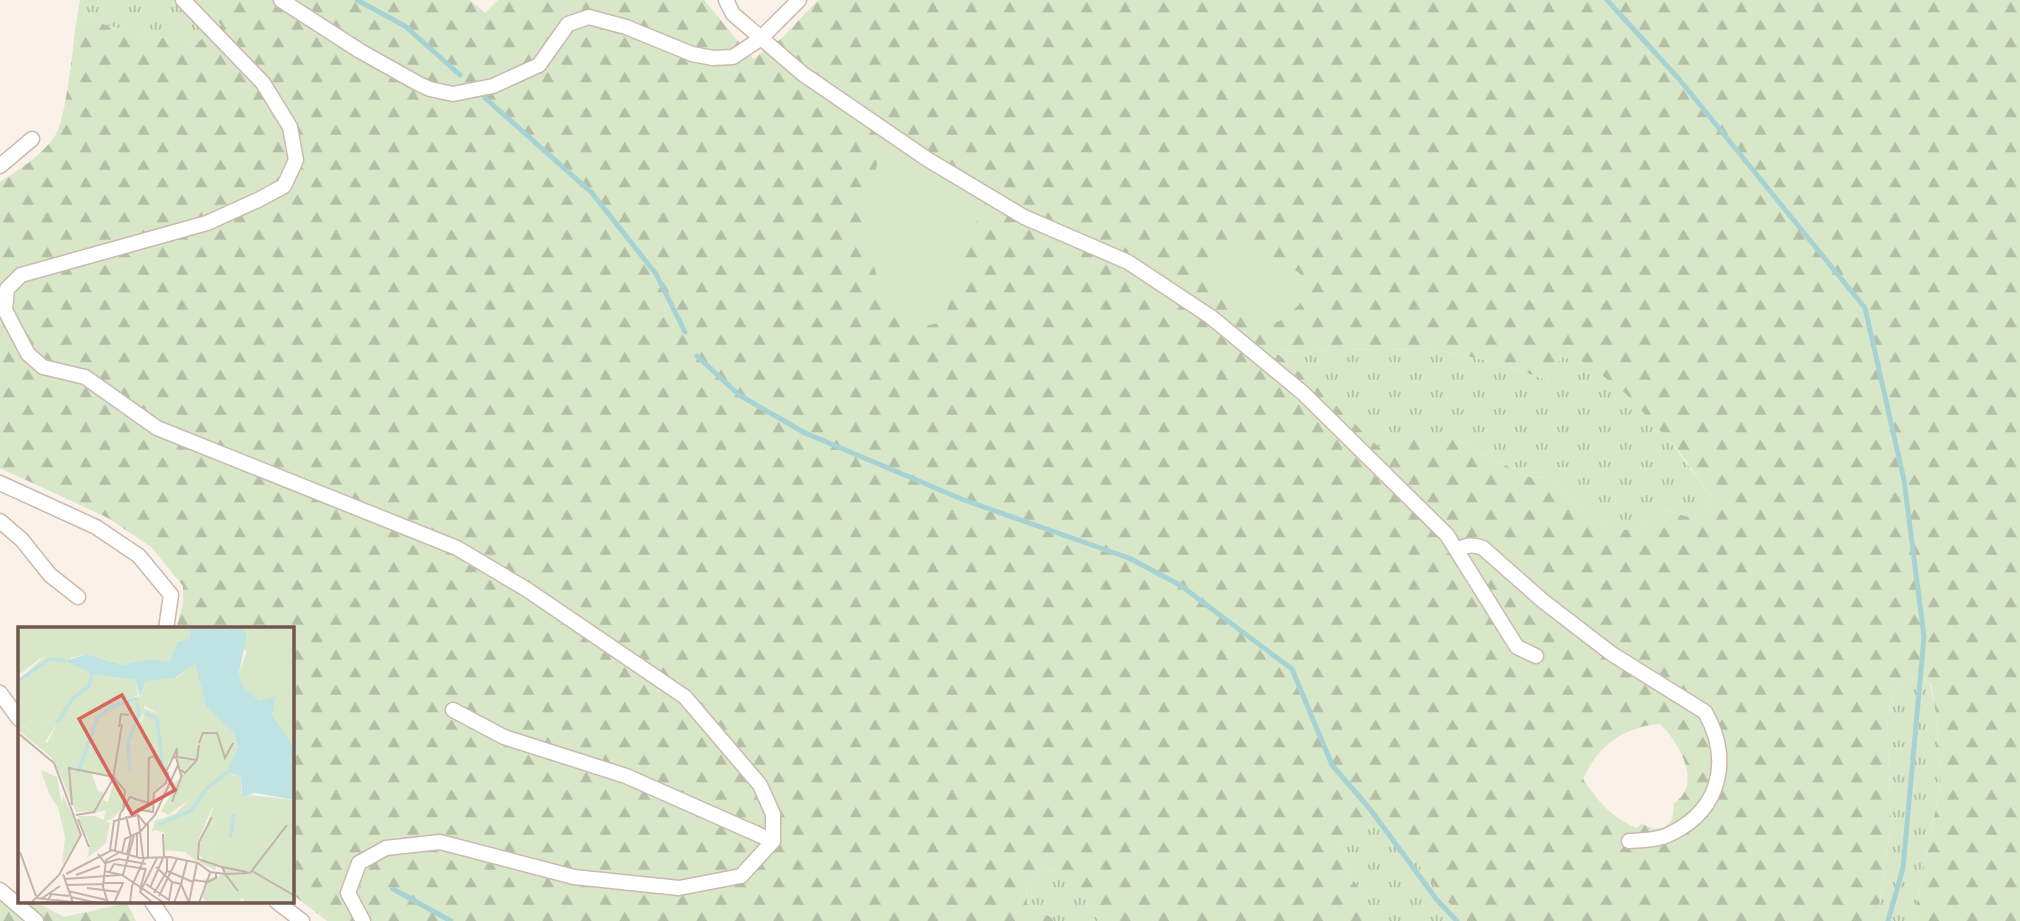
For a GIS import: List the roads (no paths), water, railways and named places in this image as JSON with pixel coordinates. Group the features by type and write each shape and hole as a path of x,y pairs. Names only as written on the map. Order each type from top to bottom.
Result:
{"street":[{"path":"183,0 263,83 290,127 296,160 284,186 207,223 21,275 7,289 5,310 28,354 43,367 85,377 157,428 457,548 526,589 685,697 760,785 774,814 774,841 741,876 679,888 574,877 440,842 386,848 359,863 348,893 363,921"},
{"path":"281,0 360,51 419,84 453,94 493,86 539,65 568,24 589,17 626,27 692,54 713,58 733,57 760,38 799,0"},
{"path":"726,0 733,13 803,74 927,159 1024,217 1128,262 1211,317 1303,393 1447,535 1517,647 1536,656"},
{"path":"0,166 32,139"},
{"path":"0,483 96,527 139,556 171,595 166,627"},
{"path":"0,521 22,540 50,575 78,597"},
{"path":"1457,550 1476,545 1483,548 1543,601 1612,654 1705,712 1713,726 1720,749 1721,768 1716,787 1706,804 1691,820 1671,834 1629,841"},
{"path":"0,693 18,718"},
{"path":"453,710 504,737 626,776 774,841"},
{"path":"0,890 36,921"},
{"path":"153,904 165,921"},
{"path":"280,904 302,921"}],"waterway":[{"path":"357,0 405,26 460,75"},
{"path":"1607,0 1679,79 1865,308 1904,480 1924,637 1903,868 1888,921"},
{"path":"485,98 592,193 656,274 685,332"},
{"path":"697,356 739,395 805,433 964,500 1129,558 1180,585 1292,669 1332,765 1370,809 1437,900 1457,921"},
{"path":"393,889 451,921"}]}
